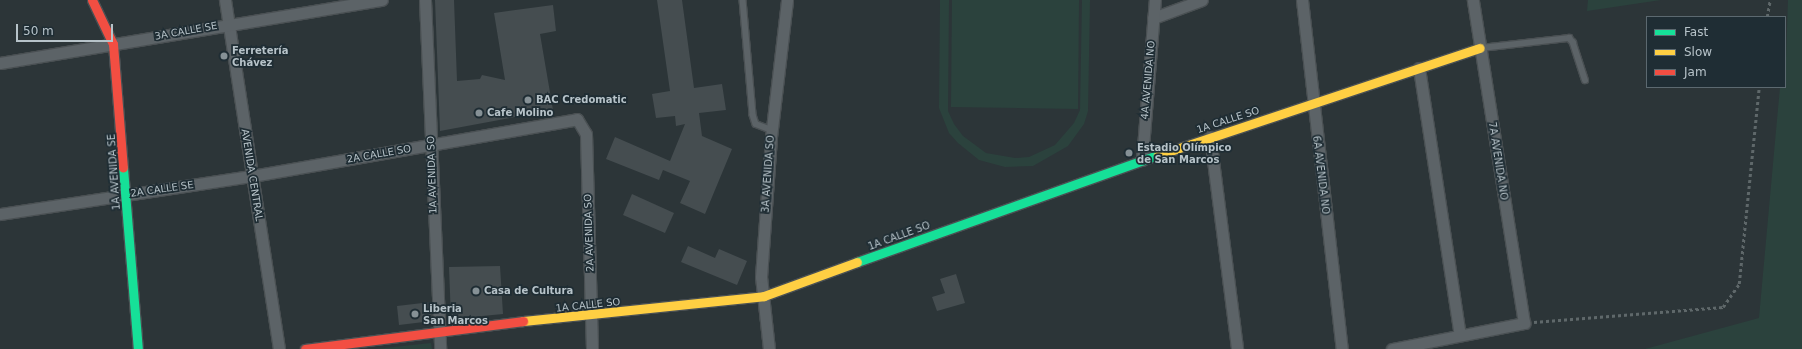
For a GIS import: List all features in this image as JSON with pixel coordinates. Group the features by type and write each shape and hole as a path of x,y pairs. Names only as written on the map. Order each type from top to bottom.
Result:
{"street":[{"name":"1A AVENIDA SE","path":"92,0 113,44 138,349"},
{"name":"AVENIDA CENTRAL","path":"225,0 230,24 279,349"},
{"name":"3A CALLE SE","path":"0,63 382,0"},
{"name":"1A AVENIDA SO","path":"425,0 440,349"},
{"name":"3A AVENIDA SO","path":"768,349 761,277 772,130 787,0"},
{"name":"4A AVENIDA NO","path":"1142,160 1155,0"},
{"path":"1153,18 1202,0"},
{"name":"6A AVENIDA NO","path":"1302,0 1312,104 1342,349"},
{"name":"7A AVENIDA NO","path":"1473,0 1524,323"},
{"name":"1A CALLE SO","path":"305,349 439,330 592,316 764,296 1142,160 1480,48"},
{"path":"1419,68 1460,335"},
{"name":"2A CALLE SO","path":"252,176 431,146 577,119"},
{"name":"2A AVENIDA SO","path":"577,119 586,134 592,349"},
{"path":"1210,137 1237,349"},
{"name":"2A CALLE SE","path":"0,214 252,176"},
{"path":"1392,349 1524,323"}],"lane":[{"path":"743,0 753,116 756,124 772,130"},
{"path":"1480,48 1569,38 1573,42 1585,80"}],"path":[{"path":"1767,16 1770,0"},
{"path":"1524,323 1723,307 1739,284 1760,88"}],"green space":[{"path":"940,0 949,0 948,111 954,124 963,136 986,153 1015,158 1029,157 1055,145 1074,123 1080,110 1082,0 1090,0 1088,111 1084,124 1068,146 1033,166 1005,167 979,160 958,143 949,133 939,108"},
{"path":"952,0 1079,0 1078,109 951,107"},
{"path":"1588,0 1661,0 1587,11"},
{"path":"1788,0 1802,0 1802,349 1645,349 1759,318 1780,88 1786,88"},
{"path":"431,343 432,349 375,349"}],"building":[{"path":"435,0 454,0 457,81 480,79 482,75 505,80 494,13 553,5 556,31 540,34 553,110 440,131"},
{"path":"657,0 682,0 694,88 722,84 726,110 699,113 702,136 732,149 705,214 680,203 690,181 663,170 659,180 606,159 615,137 670,161 685,124 676,126 675,116 656,118 652,94 670,91"},
{"path":"632,194 674,213 665,233 623,215"},
{"path":"688,246 715,258 719,249 747,261 737,285 681,262"},
{"name":"Casa de Cultura","path":"500,266 503,314 451,319 449,267"},
{"path":"956,274 965,303 937,311 932,297 945,293 940,279"},
{"name":"Liberia San Marcos","path":"431,302 432,321 399,325 397,306"}],"traffic: fast":[{"path":"857,262 1158,155"},
{"path":"123,168 138,349"}],"traffic: slow":[{"path":"1158,155 1480,48"},
{"path":"523,321 764,296 857,262"}],"traffic: jam":[{"path":"92,0 113,44 123,168"},
{"path":"305,349 523,321"}],"place":[{"name":"Ferretería Chávez","path":"224,56"},
{"name":"BAC Credomatic","path":"528,100"},
{"name":"Cafe Molino","path":"479,113"},
{"name":"Estadio Olímpico de San Marcos","path":"1129,153"},
{"name":"Casa de Cultura","path":"476,291"},
{"name":"Liberia San Marcos","path":"415,314"}]}
